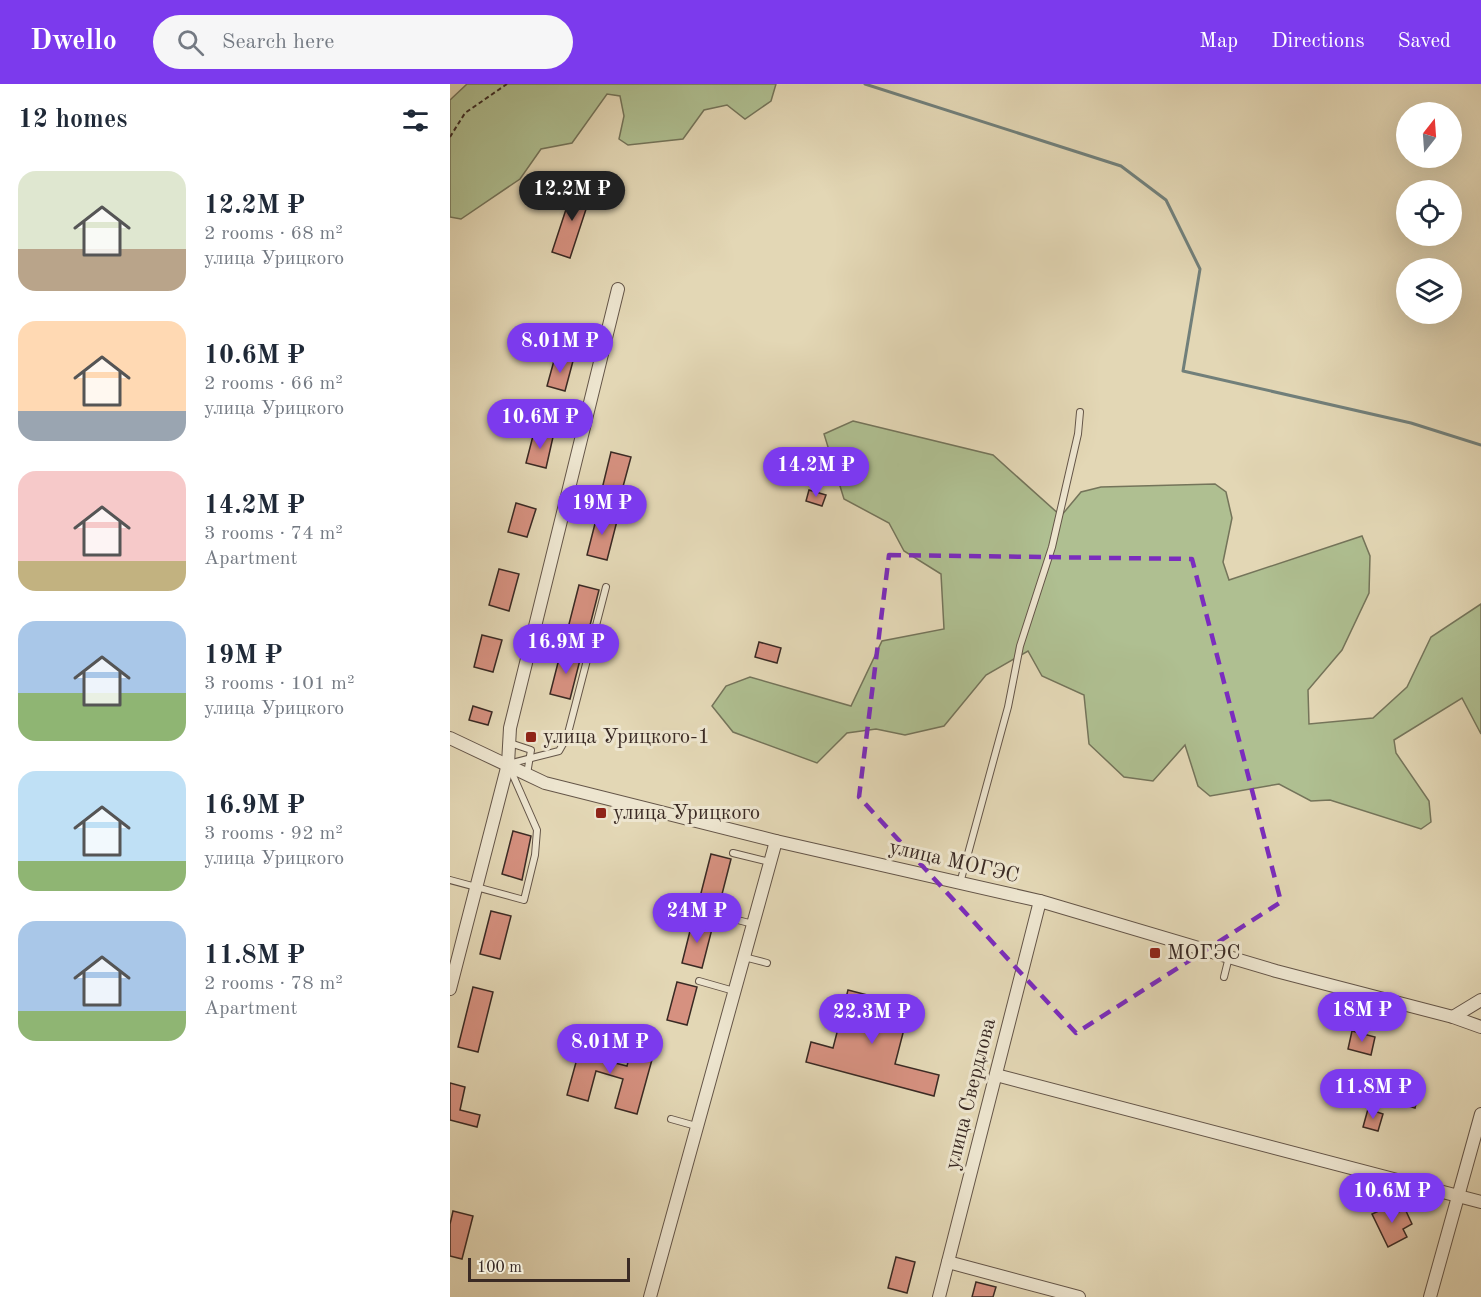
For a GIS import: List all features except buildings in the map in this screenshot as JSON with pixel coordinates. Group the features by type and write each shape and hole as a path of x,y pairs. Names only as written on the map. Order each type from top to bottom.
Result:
{"street":[{"path":"450,989 508,764 510,728 618,288"},
{"name":"улица МОГЭС","path":"451,741 508,764 545,783 776,841 1040,902 1229,957 1453,1017 1481,1027"},
{"path":"650,1297 776,841"},
{"name":"улица Свердлова","path":"939,1297 1040,902"},
{"path":"1453,1017 1481,1000"},
{"path":"996,1075 1481,1203"},
{"path":"1430,1297 1481,1114"},
{"path":"948,1262 1079,1297"}],"lane":[{"path":"960,884 1008,707 1020,646 1052,547 1078,434 1080,412"},
{"path":"450,880 524,900 535,855 537,830 508,764 559,751 567,737 606,587"},
{"path":"509,742 531,750 527,774"},
{"path":"733,853 770,862"},
{"path":"703,911 753,924"},
{"path":"744,957 767,963"},
{"path":"1224,977 1229,957"},
{"path":"699,981 734,991"},
{"path":"671,1119 696,1126"}],"path":[{"path":"450,137 465,113 507,84"}],"highlighted area":[{"path":"889,555 1192,559 1281,902 1076,1033 859,797"}],"green space":[{"path":"467,84 776,84 771,101 745,119 727,105 704,110 683,139 628,145 619,139 624,116 620,96 607,94 572,143 541,149 520,179 461,219 450,217 450,100"},
{"path":"853,421 993,455 1061,516 1081,492 1101,487 1215,484 1226,492 1232,518 1223,562 1229,580 1362,536 1370,556 1369,593 1342,650 1308,690 1309,724 1373,718 1407,687 1431,637 1481,604 1481,734 1462,698 1394,740 1396,753 1429,801 1431,822 1421,829 1330,800 1311,801 1279,784 1210,796 1198,786 1185,745 1153,781 1124,777 1089,744 1084,695 1042,676 1028,651 986,675 944,726 905,735 876,729 847,733 817,763 733,732 712,706 726,686 750,677 851,706 882,641 944,629 941,574 904,551 889,523 844,499 824,434"}],"waterway":[{"path":"865,84 1121,166 1166,200 1200,269 1183,371 1411,423 1481,445"}],"place":[{"name":"улица Урицкого-1","path":"531,737"},
{"name":"улица Урицкого","path":"601,813"},
{"name":"МОГЭС","path":"1155,953"}]}
